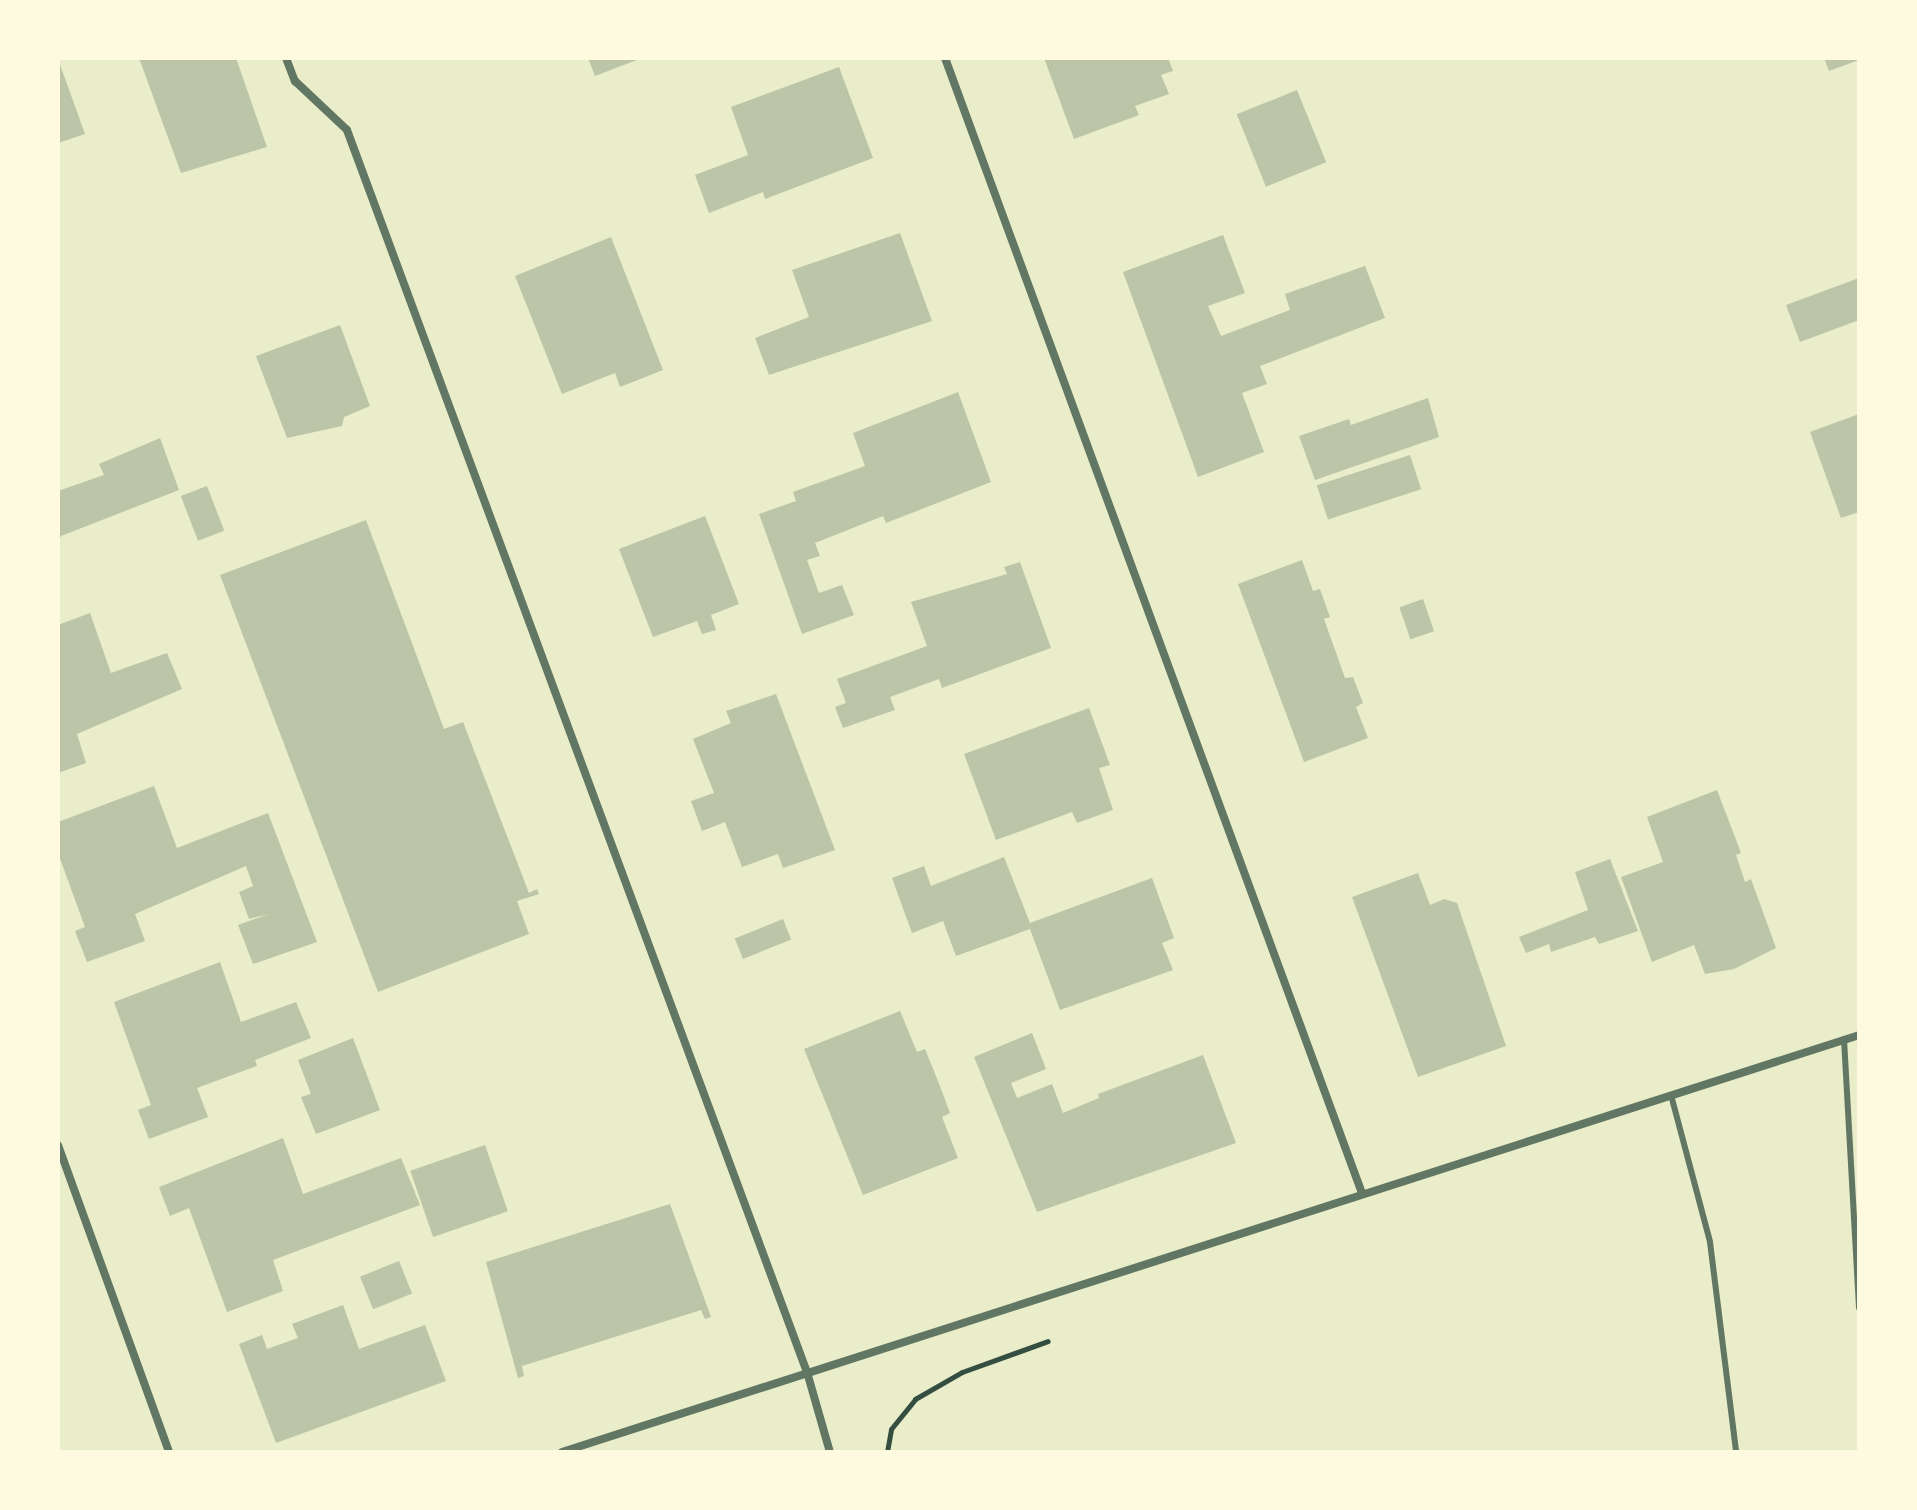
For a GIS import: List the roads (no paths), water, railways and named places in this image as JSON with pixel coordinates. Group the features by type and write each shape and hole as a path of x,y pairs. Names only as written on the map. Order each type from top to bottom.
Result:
{"street":[{"path":"286,58 295,81 347,130 807,1372 830,1452"},
{"path":"945,58 1362,1193"},
{"path":"562,1452 1859,1035"},
{"path":"58,1145 169,1452"}],"lane":[{"path":"1844,1039 1859,1308"},
{"path":"1671,1095 1710,1242 1736,1452"}]}
